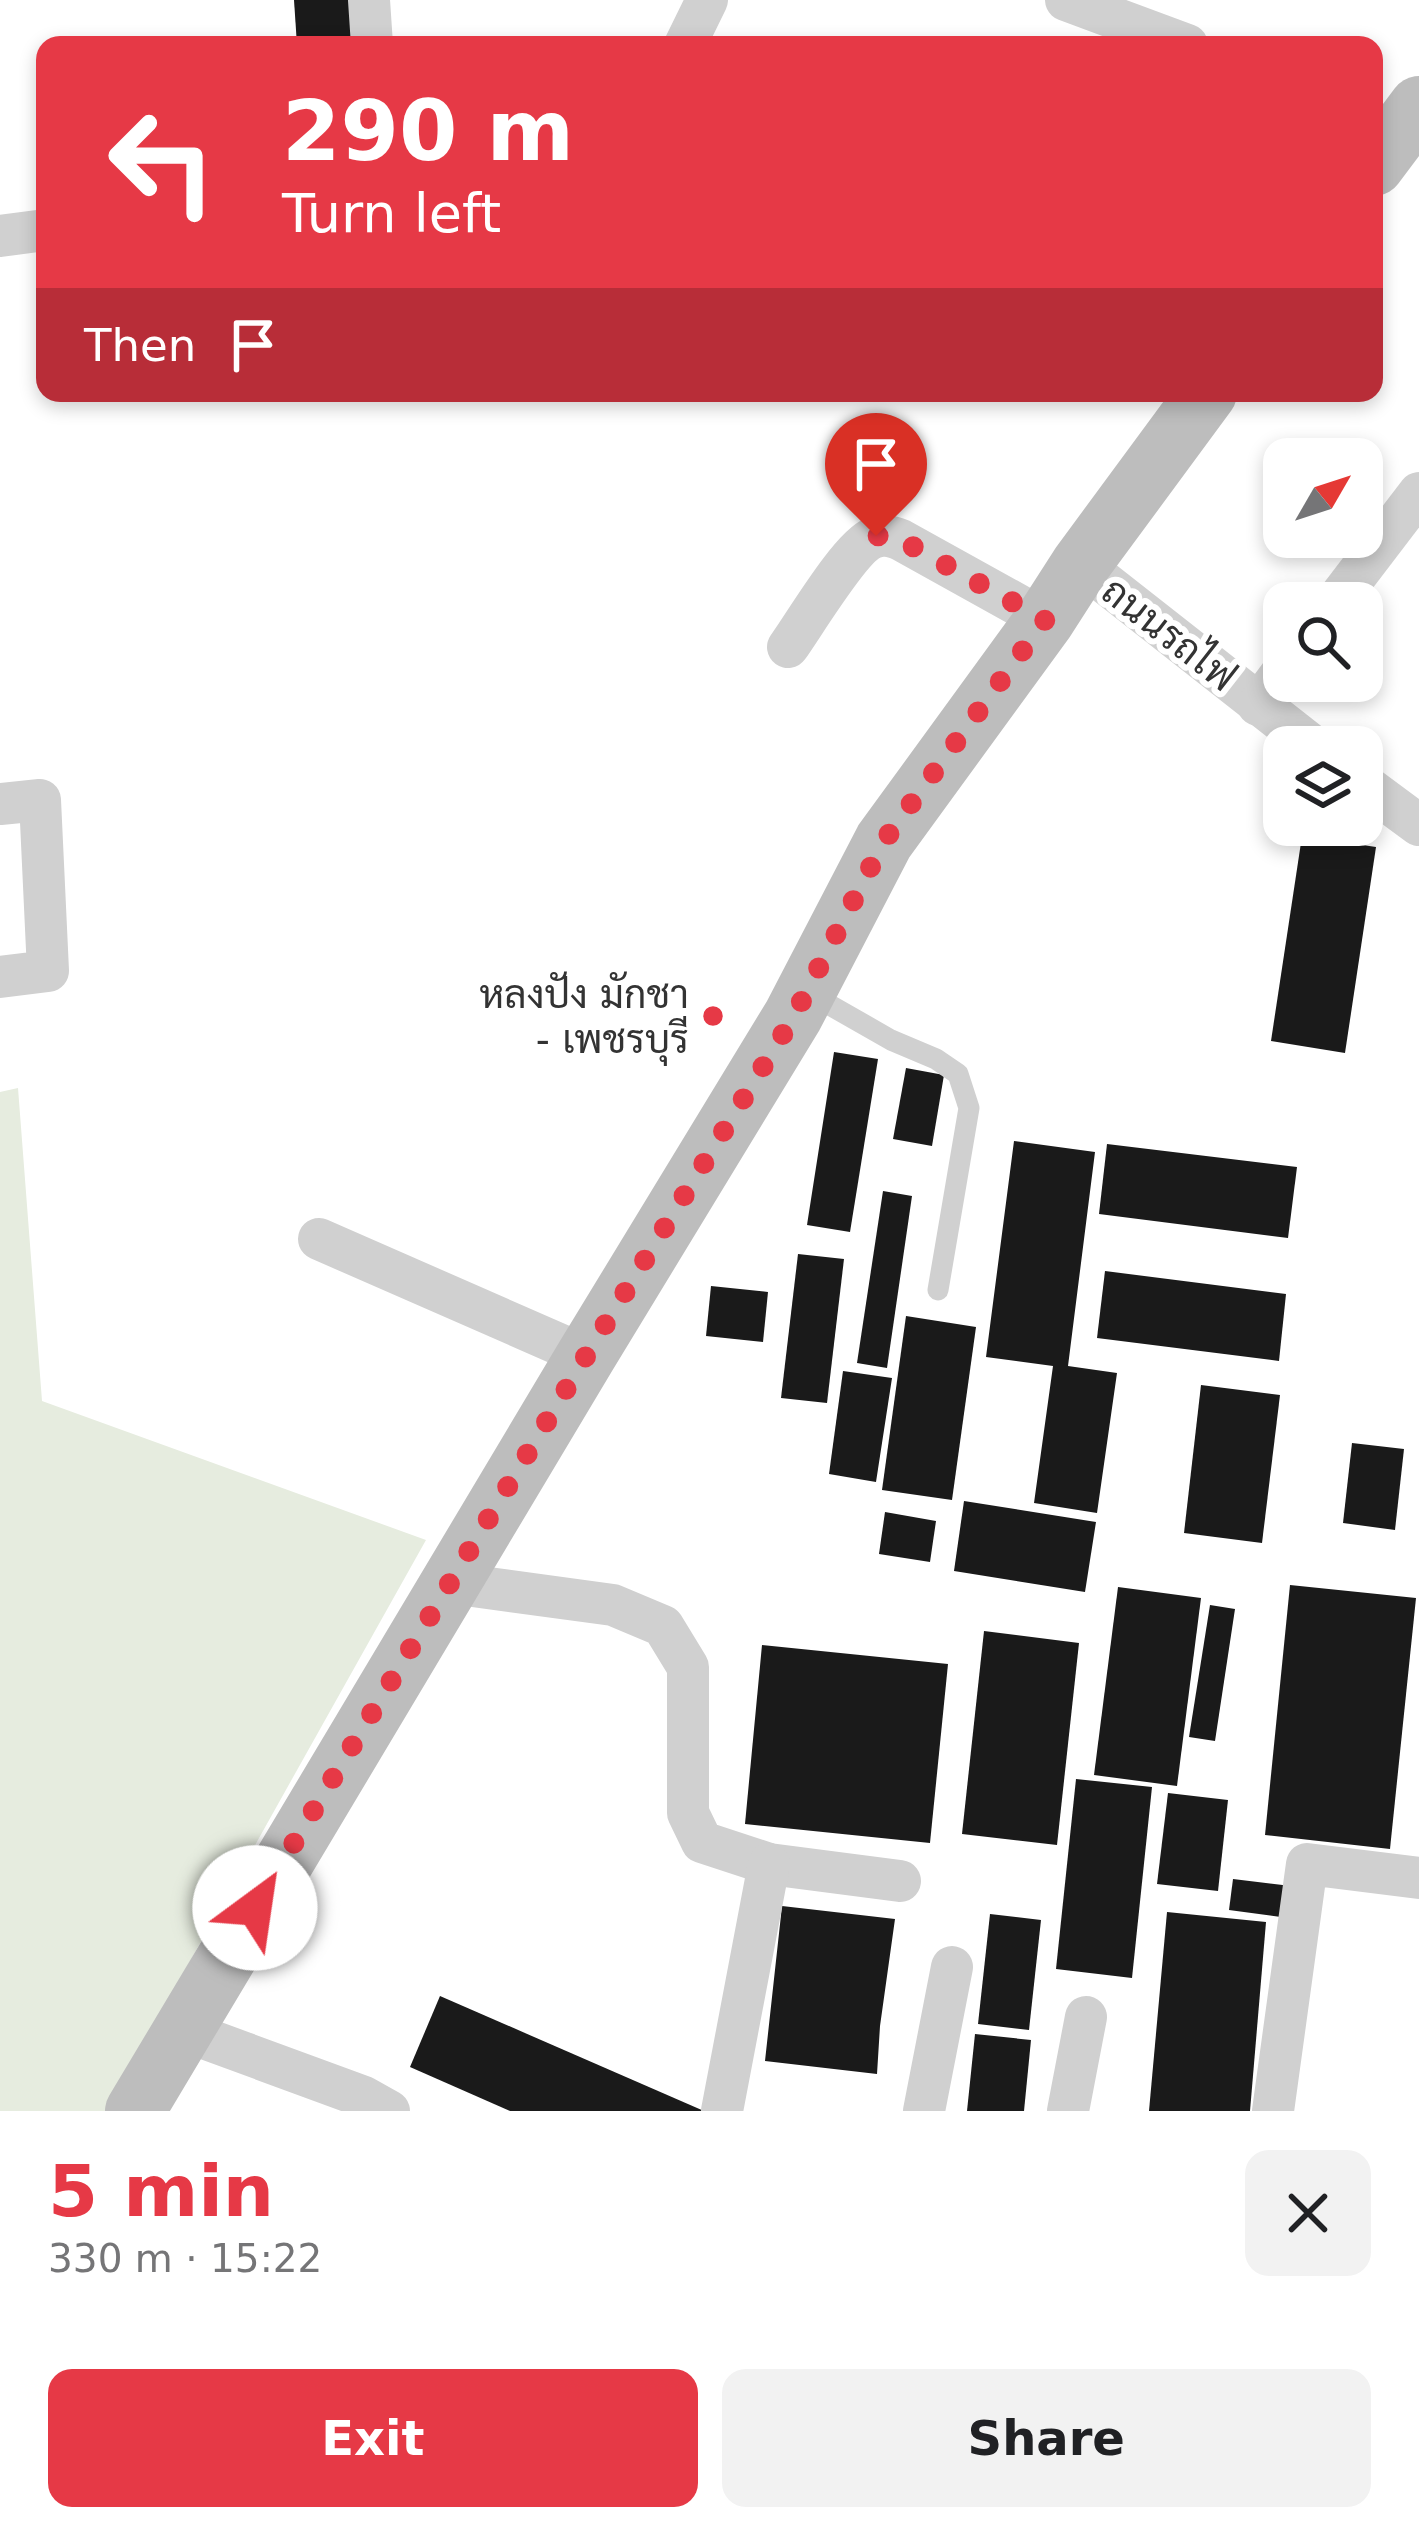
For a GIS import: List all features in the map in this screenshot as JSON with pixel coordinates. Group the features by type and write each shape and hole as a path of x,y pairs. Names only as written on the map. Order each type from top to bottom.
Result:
{"street":[{"path":"369,0 371,36"},
{"path":"689,36 707,0"},
{"path":"1066,0 1163,36"},
{"path":"0,236 36,231"},
{"path":"135,2111 806,992 884,841 1200,402"},
{"path":"1351,582 1419,493"},
{"path":"788,647 856,551 876,536 901,540 1045,620"},
{"name":"ถนนรถไฟ","path":"1081,564 1286,726"},
{"path":"1258,705 1263,698"},
{"path":"1383,798 1419,825"},
{"path":"0,804 40,800 48,971 0,976"},
{"path":"319,1239 586,1356"},
{"path":"451,1583 614,1605 663,1626 688,1667 688,1813 702,1842 769,1864 900,1881"},
{"path":"722,2111 769,1864"},
{"path":"1273,2111 1307,1864 1419,1878"},
{"path":"924,2111 952,1967"},
{"path":"1068,2111 1086,2017"},
{"path":"182,2030 364,2097 389,2111"}],"lane":[{"path":"806,992 958,1074 969,1108 938,1290"}],"shaded area":[{"path":"18,1088 42,1401 426,1540 106,2111 0,2111 0,1092"}],"building":[{"path":"294,0 352,0 354,36 296,36"},
{"path":"1300,846 1376,847 1345,1053 1271,1041"},
{"path":"834,1052 878,1059 850,1232 807,1225"},
{"path":"906,1068 944,1075 932,1146 893,1139"},
{"path":"1014,1141 1095,1152 1068,1366 1117,1373 1097,1513 1034,1503 1053,1366 986,1357"},
{"path":"1107,1144 1297,1167 1288,1238 1099,1214"},
{"path":"883,1191 912,1196 887,1368 857,1363"},
{"path":"798,1254 844,1259 827,1403 781,1398"},
{"path":"1105,1271 1286,1294 1279,1361 1097,1338"},
{"path":"711,1286 768,1292 763,1342 706,1336"},
{"path":"906,1316 976,1327 952,1500 882,1490"},
{"path":"843,1371 892,1378 876,1482 829,1474"},
{"path":"1201,1385 1280,1395 1262,1543 1184,1533"},
{"path":"1352,1443 1404,1449 1395,1530 1343,1523"},
{"path":"964,1501 1096,1522 1085,1592 954,1571"},
{"path":"885,1512 936,1521 930,1562 879,1554"},
{"path":"1290,1585 1416,1598 1390,1849 1265,1835"},
{"path":"1118,1587 1201,1598 1177,1786 1094,1775"},
{"path":"1210,1605 1235,1609 1215,1741 1189,1737"},
{"path":"984,1631 1079,1643 1057,1845 962,1834"},
{"path":"762,1645 948,1664 930,1843 745,1824"},
{"path":"1076,1779 1152,1787 1132,1978 1056,1969"},
{"path":"1168,1793 1228,1800 1218,1891 1157,1884"},
{"path":"1233,1879 1291,1886 1288,1918 1229,1910"},
{"path":"782,1906 895,1919 877,2074 765,2061"},
{"path":"1167,1912 1266,1922 1250,2111 1149,2111"},
{"path":"990,1914 1041,1920 1029,2030 978,2024"},
{"path":"440,1996 704,2111 510,2111 410,2067"},
{"path":"975,2034 1031,2040 1024,2111 967,2111"}],"place":[{"name":"หลงปัง มักชา - เพชรบุรี","path":"713,1016"}],"route":[{"path":"255,1908 794,1016 884,841 1045,620 901,540 876,536"}]}
